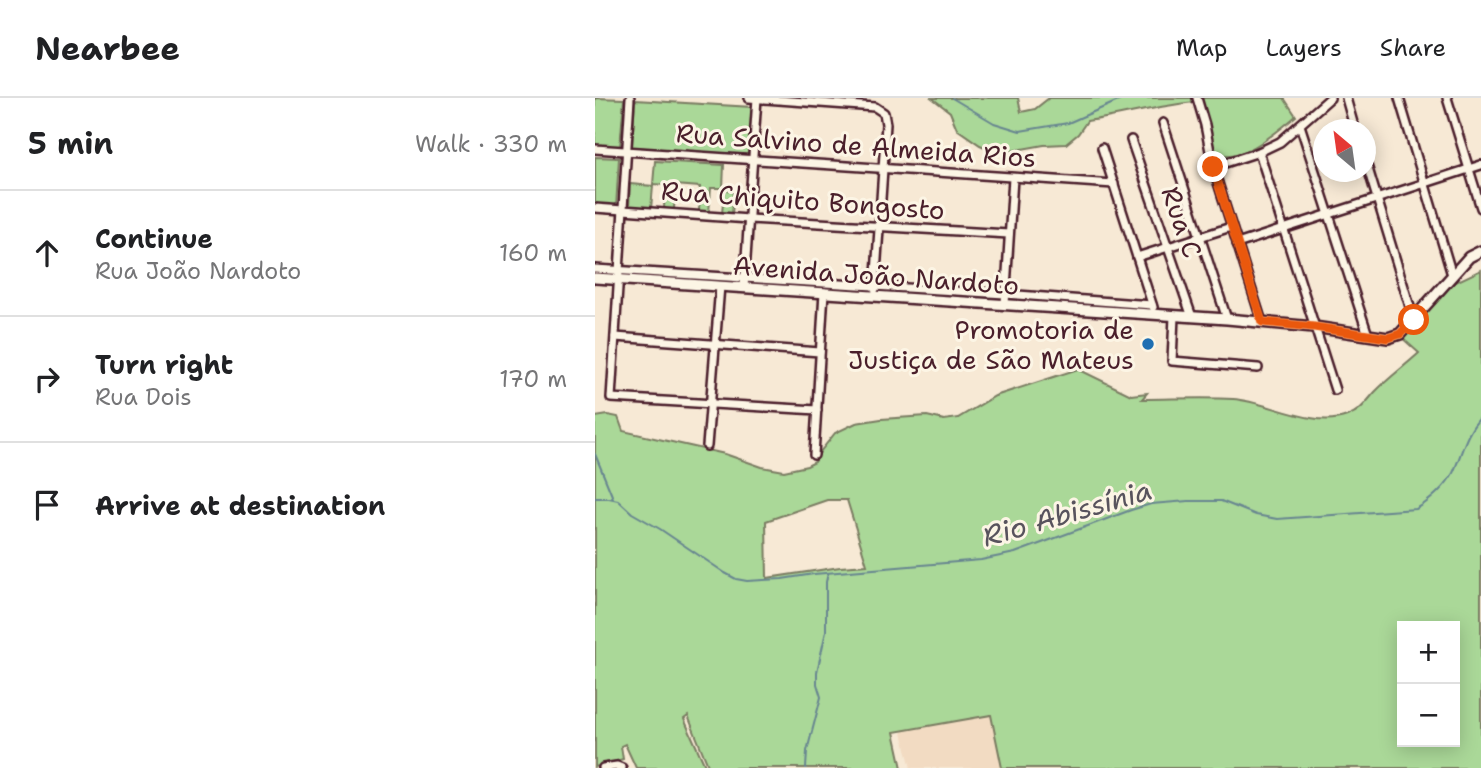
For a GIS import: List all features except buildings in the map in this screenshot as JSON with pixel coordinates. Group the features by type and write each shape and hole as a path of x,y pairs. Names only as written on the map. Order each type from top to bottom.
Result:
{"street":[{"path":"630,98 611,398 817,410"},
{"path":"749,98 875,107 884,113 886,124 875,291"},
{"path":"745,282 757,98"},
{"path":"1197,98 1213,167 1262,322"},
{"path":"1213,167 1280,142 1330,98"},
{"path":"1346,98 1352,119"},
{"path":"1399,98 1452,275"},
{"path":"1447,98 1481,208"},
{"path":"1163,123 1227,319"},
{"path":"1300,125 1368,335"},
{"name":"Rua C","path":"1131,140 1192,317"},
{"path":"1102,148 1153,310"},
{"name":"Rua Salvino de Almeida Rios","path":"595,149 1114,184"},
{"path":"1259,152 1335,390"},
{"path":"1237,244 1481,165"},
{"path":"1005,299 1013,178"},
{"path":"1372,182 1414,320"},
{"name":"Rua Chiquito Bongosto","path":"595,208 1009,234"},
{"path":"1137,257 1231,227"},
{"path":"1414,320 1469,257 1481,251"},
{"name":"Avenida João Nardoto","path":"595,269 720,286 745,282 824,292 875,291"},
{"name":"Avenida João Nardoto","path":"595,278 617,274 1153,310 1174,316 1314,327 1388,338 1400,334 1414,320"},
{"path":"707,446 720,286"},
{"path":"814,455 824,292"},
{"path":"1174,316 1172,361 1258,368"},
{"path":"615,337 820,352"},
{"path":"603,768 622,768"}],"shaded area":[{"path":"992,707 1003,768 911,768 900,725"}],"green space":[{"path":"595,98 624,99 620,147 595,145"},
{"path":"932,98 1018,98 1021,112 1035,109 1049,98 1284,98 1296,116 1257,145 1234,155 1223,155 1209,146 1200,128 1202,121 1196,102 1087,121 1078,134 1066,144 999,153 980,145 957,129 950,112"},
{"path":"635,100 752,107 748,155 632,147"},
{"path":"595,157 619,158 616,208 595,206"},
{"path":"655,161 724,165 723,188 711,188 709,213 699,213 700,187 675,185 674,210 664,210 665,185 653,184"},
{"path":"630,184 653,186 651,209 629,207"},
{"path":"724,190 734,191 732,214 722,214"},
{"path":"1481,270 1481,768 1002,768 991,715 894,732 902,768 709,768 688,716 684,719 706,768 636,768 625,744 621,746 623,759 595,767 595,417 618,417 623,431 725,454 762,467 784,471 815,462 835,433 856,423 927,416 944,420 958,418 995,396 1078,369 1131,395 1147,393 1142,399 1233,399 1305,417 1334,419 1360,409 1380,387 1419,353 1401,337 1445,287","holes":["827,500 847,500 867,565 767,578 766,521"]},
{"path":"879,291 998,297 999,298"}],"waterway":[{"path":"952,98 994,123 1020,131 1068,123 1125,98"},
{"name":"Rio Abissínia","path":"595,498 618,500 632,513 736,579 782,579 981,560 1015,553 1151,504 1221,501 1256,515 1277,519 1416,509 1437,493 1450,478 1467,437 1481,417"},
{"path":"595,454 613,498"},
{"path":"806,768 807,751 821,697 817,672 826,631 828,573"}],"place":[{"name":"Promotoria de Justiça de São Mateus","path":"1148,344"}],"route":[{"path":"1213,167 1262,322 1388,338 1400,334 1414,320"}]}
